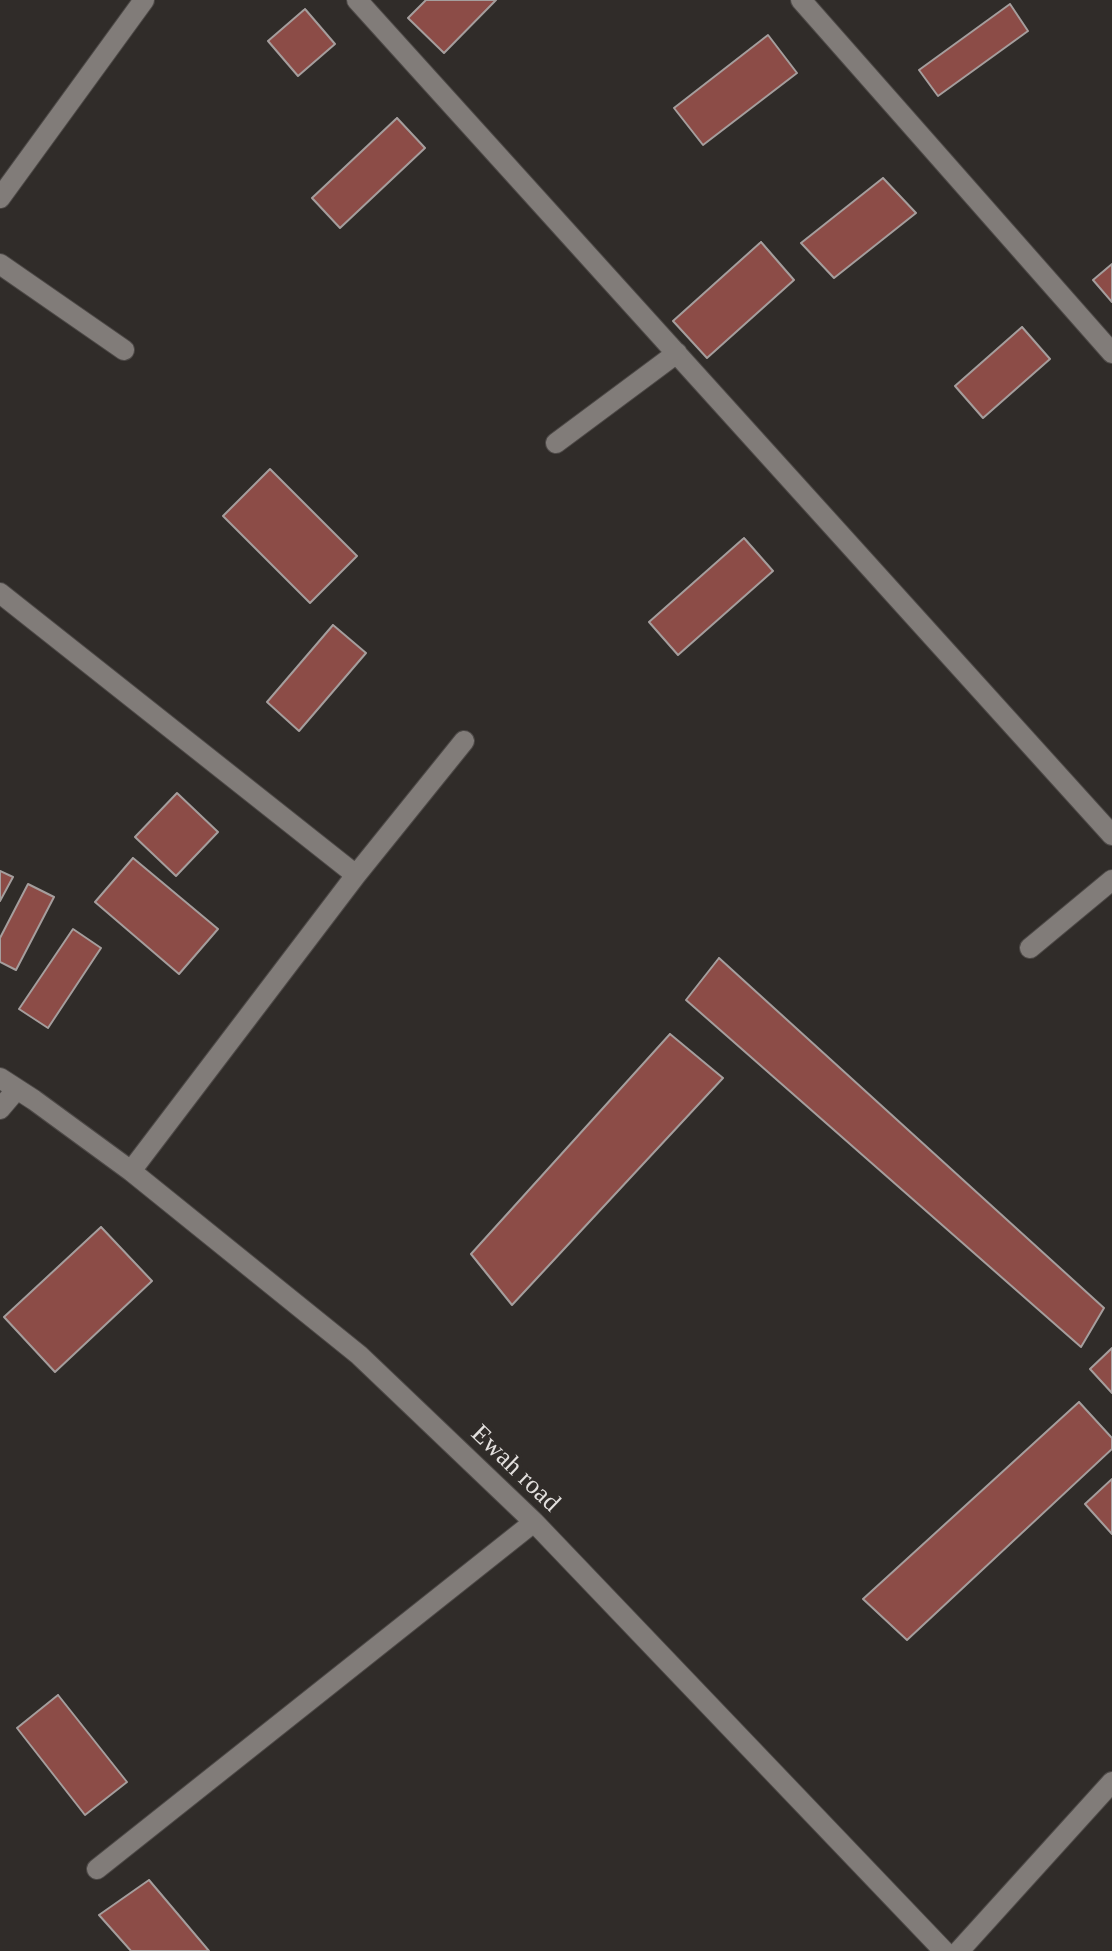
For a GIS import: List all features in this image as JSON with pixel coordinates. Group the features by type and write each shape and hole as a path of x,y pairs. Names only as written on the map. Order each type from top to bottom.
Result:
{"street":[{"path":"0,198 144,0"},
{"path":"357,0 1112,835"},
{"path":"801,0 1112,353"},
{"path":"0,264 124,350"},
{"path":"556,443 677,353"},
{"path":"0,594 356,875"},
{"path":"131,1171 356,875 464,741"},
{"path":"1030,948 1112,880"},
{"path":"0,1109 9,1084"},
{"name":"Ewah road","path":"9,1084 131,1171 359,1355 534,1522 944,1951"},
{"path":"97,1869 534,1522"},
{"path":"959,1951 1112,1782"}],"building":[{"path":"426,0 496,0 444,53 408,18"},
{"path":"1010,4 1028,31 938,96 919,70"},
{"path":"305,9 335,44 298,76 268,41"},
{"path":"768,35 797,73 703,145 674,108"},
{"path":"397,118 425,148 340,228 312,198"},
{"path":"883,178 916,213 834,278 801,243"},
{"path":"761,242 794,280 707,358 673,321"},
{"path":"1112,264 1112,302 1093,280"},
{"path":"1022,327 1050,359 983,418 955,386"},
{"path":"270,469 357,556 310,603 223,516"},
{"path":"744,538 773,571 678,655 649,622"},
{"path":"333,625 366,653 299,731 267,702"},
{"path":"177,793 218,832 176,876 135,837"},
{"path":"133,858 218,929 179,974 95,902"},
{"path":"0,871 13,877 0,901"},
{"path":"28,884 54,897 16,970 0,962 0,938"},
{"path":"73,929 101,948 48,1028 19,1009"},
{"path":"719,958 1104,1308 1081,1347 686,1000"},
{"path":"670,1034 723,1078 512,1305 471,1254"},
{"path":"101,1227 152,1281 55,1372 4,1317"},
{"path":"1112,1348 1112,1393 1090,1369"},
{"path":"1079,1402 1112,1438 1112,1449 907,1640 863,1599"},
{"path":"1112,1479 1112,1534 1085,1504"},
{"path":"58,1695 127,1782 85,1815 17,1728"},
{"path":"149,1880 209,1951 131,1951 99,1915"}]}
